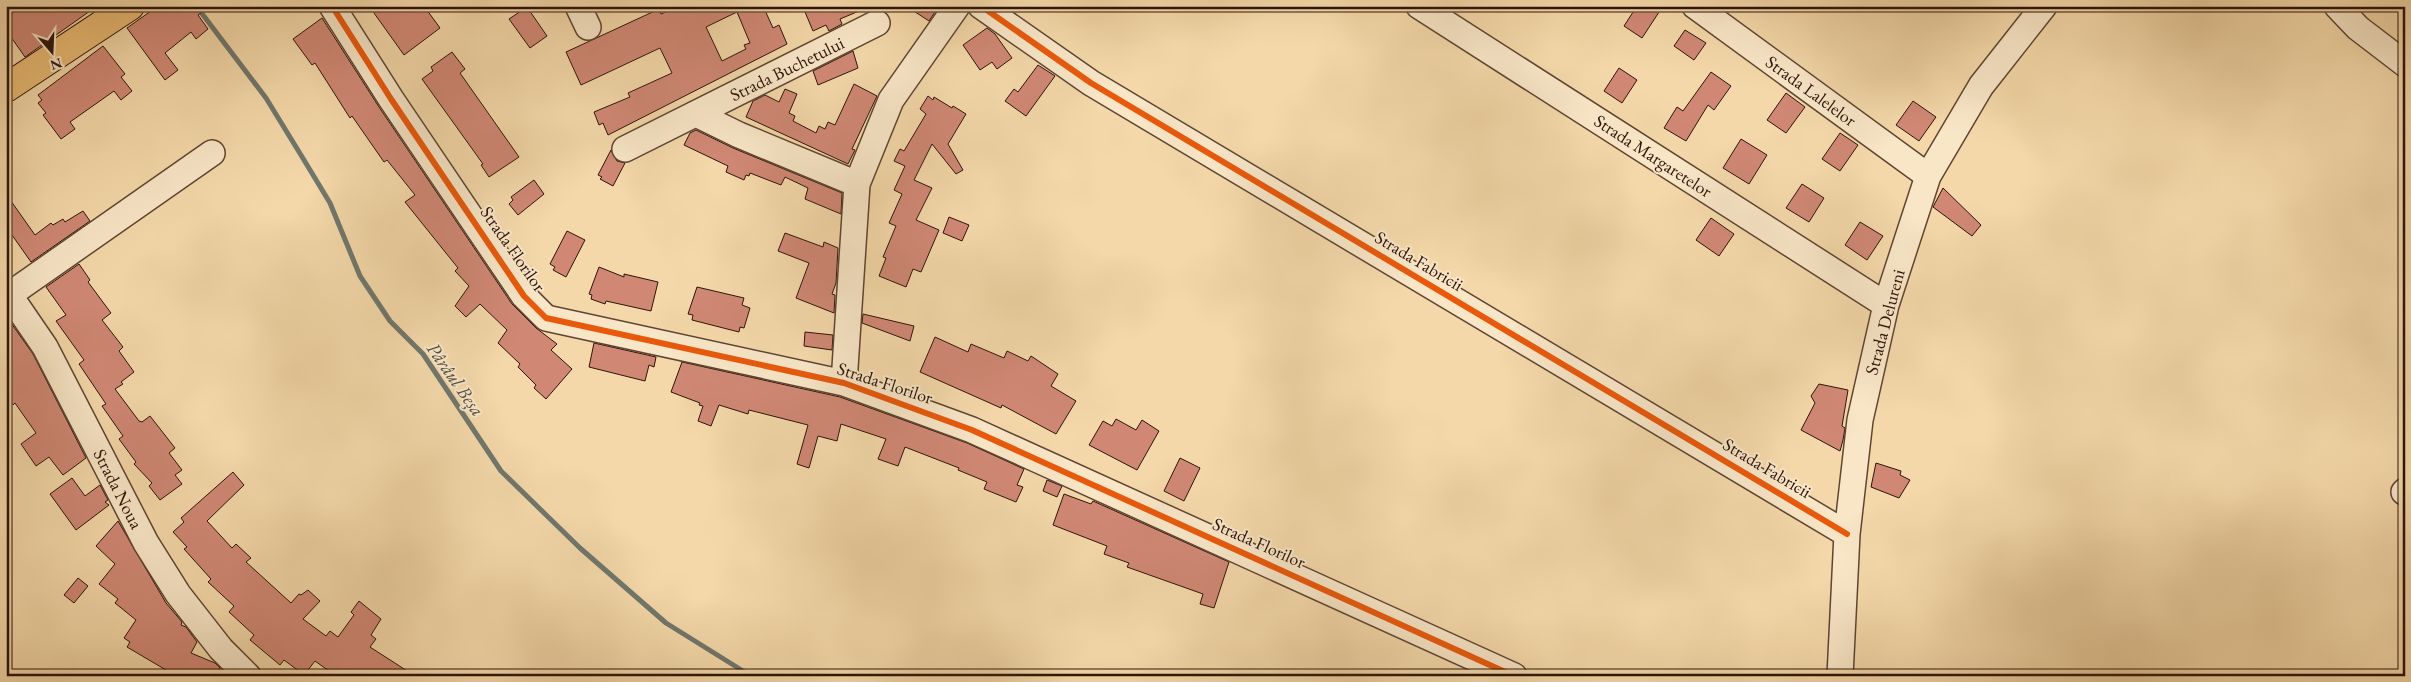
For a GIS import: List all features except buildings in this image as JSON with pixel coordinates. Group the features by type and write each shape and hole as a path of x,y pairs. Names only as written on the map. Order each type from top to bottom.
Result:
{"main road":[{"path":"6,88 130,6"}],"street":[{"name":"Strada Florilor","path":"332,6 390,99 524,296 546,318 844,383 972,430 1514,676"},
{"path":"844,383 857,184 892,100 957,6"},
{"name":"Strada Fabricii","path":"981,6 1091,83 1847,534"},
{"name":"Strada Margaretelor","path":"1419,6 1886,305"},
{"name":"Strada Lalelelor","path":"1695,6 1928,176"},
{"name":"Strada Delureni","path":"1840,676 1847,534 1860,420 1886,305 1928,176 1981,86 2044,6"},
{"path":"2337,6 2358,28 2405,64"},
{"name":"Strada Buchetului","path":"624,150 877,23"},
{"name":"Strada Buchetului","path":"696,114 739,135 857,184"},
{"path":"8,292 212,153"},
{"name":"Strada Noua","path":"8,292 44,347 146,543 178,594 221,649 248,676"}],"waterway":[{"name":"Pârâul Beșa","path":"197,7 266,98 304,160 330,203 360,276 390,321 423,354 501,471 580,548 666,623 751,676"}],"cycle path":[{"path":"332,6 391,99 524,296 546,318 844,383 972,430 1514,676"},
{"path":"981,6 1091,83 1847,534"}]}
